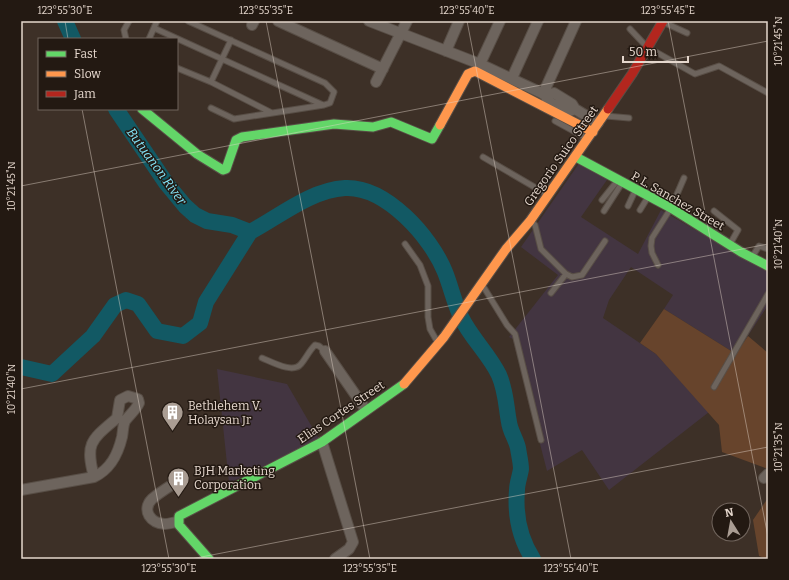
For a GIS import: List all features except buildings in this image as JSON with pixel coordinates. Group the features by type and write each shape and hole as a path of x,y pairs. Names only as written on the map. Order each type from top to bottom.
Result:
{"street":[{"path":"278,21 383,69"},
{"path":"369,21 480,64 545,95"},
{"path":"376,82 407,21"},
{"path":"446,51 459,21"},
{"path":"480,64 500,21"},
{"path":"512,78 538,21"},
{"path":"576,21 545,95 547,101 567,112 575,110 596,127"},
{"name":"Gregorio Suico Street","path":"471,298 506,249 530,221 576,157 663,21"},
{"path":"143,110 197,154 223,170 226,169 236,140 242,137 334,124 373,127 390,122 432,138 468,74 475,71 565,116 596,127"},
{"name":"P. L. Sanchez Street","path":"576,157 671,208 729,245 768,266"},
{"name":"Elias Cortes Street","path":"178,522 179,516 322,442 408,381 442,340 471,298"},
{"path":"325,351 366,410"},
{"path":"21,490 94,477 104,472 113,462 120,446 121,420 90,445 89,454 94,477"},
{"path":"322,442 353,542 349,549 335,559"},
{"path":"184,478 152,499 148,506 147,513 151,519 165,524 178,522 209,559"}],"lane":[{"path":"126,38 124,30 129,21"},
{"path":"149,38 157,21"},
{"path":"188,21 325,83 334,92 330,102 324,105 234,120 211,108"},
{"path":"663,21 687,33"},
{"path":"154,28 176,38"},
{"path":"630,29 647,47 695,74 719,66 768,92"},
{"path":"178,39 324,105"},
{"path":"211,82 231,40"},
{"path":"178,68 211,82 272,113"},
{"path":"555,121 596,127 629,118"},
{"path":"483,157 548,195"},
{"path":"658,265 652,254 651,243 671,208 684,178"},
{"path":"602,200 620,181"},
{"path":"604,211 620,181"},
{"path":"628,206 636,189"},
{"path":"640,210 649,196"},
{"path":"714,211 738,230 729,245"},
{"path":"530,221 535,225 541,250 566,274 572,277 582,275 606,241"},
{"path":"405,244 420,265 428,286 430,329 442,340"},
{"path":"752,258 759,246 768,249"},
{"path":"551,294 566,274"},
{"path":"481,284 507,326 515,334 541,440"},
{"path":"714,387 768,294"},
{"path":"262,358 285,367 295,368 300,365 314,345 319,346 325,351"}],"shaded area":[{"path":"580,162 609,177 581,217 638,254 661,210 768,272 768,305 736,354 664,309 673,295 631,267 609,300 603,318 656,354 709,412 609,490 582,450 547,471 513,339 509,337 558,275 521,247"},
{"path":"664,309 736,354 748,336 768,353 768,469 722,452 719,425 656,354 640,343"},
{"path":"217,369 287,384 319,439 229,483"},
{"path":"768,498 768,559 759,556 753,520"}],"waterway":[{"name":"Butuanon River","path":"65,21 73,38"},
{"name":"Butuanon River","path":"117,110 166,183 185,206 195,215 207,221 232,225 250,232 320,193 345,188 360,190 376,195 391,204 418,230 429,244 445,272 465,325 499,375 510,425 518,448 521,464 517,487 519,526 528,551 533,559"},
{"path":"21,367 52,374 93,336 115,305 126,300 138,304 157,331 183,336 200,323 206,302 250,232"}],"traffic: fast":[{"path":"143,110 197,154 223,170 226,169 236,140 242,137 334,124 373,127 391,122 432,139 440,125"},
{"path":"576,157 671,208 741,252 768,266"},
{"path":"209,559 179,525 179,516 322,442 404,384"}],"traffic: slow":[{"path":"440,125 468,74 475,71 593,132"},
{"path":"404,384 444,337 506,249 530,221 608,109"}],"traffic: jam":[{"path":"608,109 632,74 663,21"}],"place":[{"name":"Bethlehem V. Holaysan Jr","path":"173,432"},
{"name":"BJH Marketing Corporation","path":"178,498"}]}
